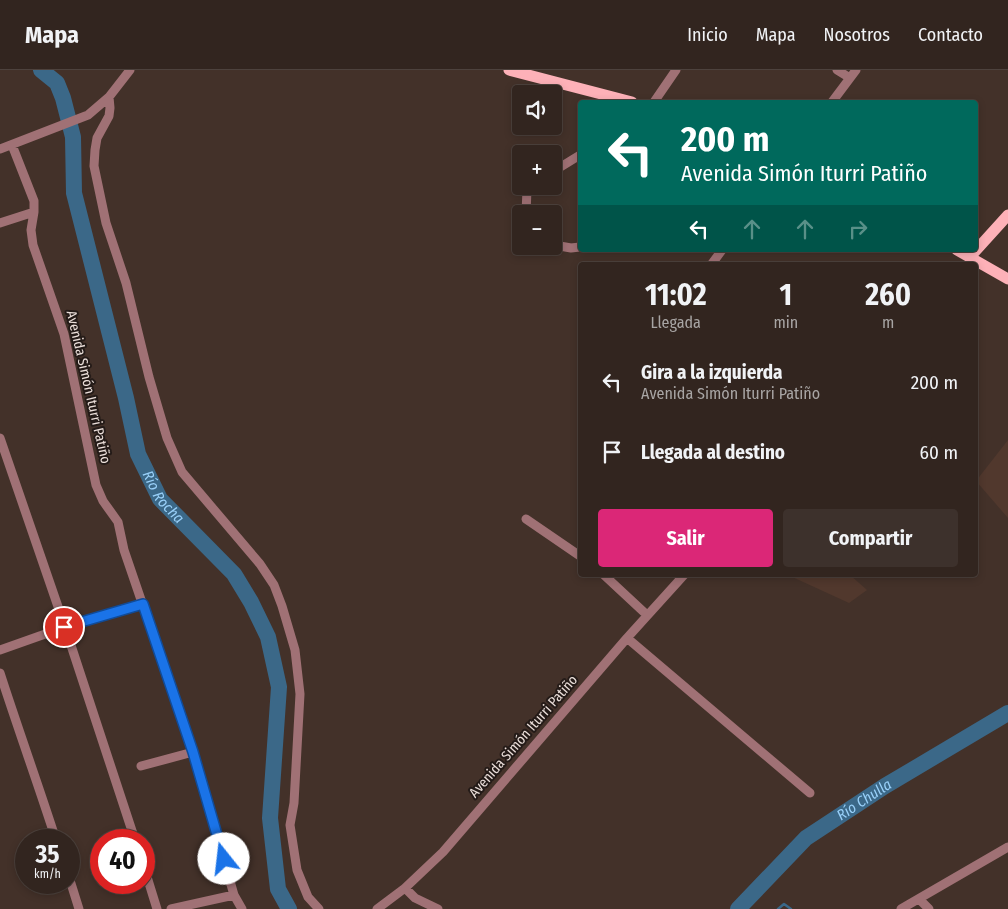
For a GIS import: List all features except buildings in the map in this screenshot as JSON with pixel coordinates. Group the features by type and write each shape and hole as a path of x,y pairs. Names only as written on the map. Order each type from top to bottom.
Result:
{"main road":[{"path":"509,70 624,100"},
{"path":"978,248 1008,215"},
{"path":"978,266 1008,279"}],"street":[{"path":"0,150 88,115 108,97 130,70"},
{"path":"655,100 676,70"},
{"path":"837,70 850,78"},
{"path":"834,100 856,70"},
{"path":"108,97 109,116 97,138 94,166 106,223 126,283 149,377 167,438 182,472 260,564 274,585 295,650 300,694 294,803 290,825 297,870 308,898 319,909"},
{"name":"Avenida Simón Iturri Patiño","path":"12,145 34,201 31,230 33,246 64,334 96,485 103,501 118,522 124,550 193,752 234,895 242,909"},
{"path":"562,165 578,156"},
{"path":"0,223 34,212"},
{"path":"562,246 578,247"},
{"path":"0,438 131,829"},
{"path":"526,519 578,555"},
{"path":"606,577 648,615"},
{"name":"Avenida Simón Iturri Patiño","path":"377,909 406,888 443,852 627,638 682,577"},
{"path":"0,650 64,627 143,604"},
{"path":"627,638 810,793"},
{"path":"0,673 52,829"},
{"path":"141,766 193,752"},
{"path":"901,909 1008,847"},
{"path":"406,888 415,898 438,909"},
{"path":"74,894 79,909"},
{"path":"152,894 157,909"},
{"path":"171,909 234,895"},
{"path":"919,899 929,909"}],"shaded area":[{"path":"1008,440 1008,518 978,483 978,478"},
{"path":"792,577 852,577 867,590 849,603"}],"waterway":[{"name":"Río Rocha","path":"41,70 57,83 73,137 74,193 126,398 138,454 160,499 234,574 251,602 268,637 279,687 270,818 278,889 289,909"},
{"name":"Río Chulla","path":"738,909 806,838 885,786 1008,713"},
{"path":"778,909 784,904 791,909"}],"route":[{"path":"64,627 143,604 193,752 224,859"}]}
